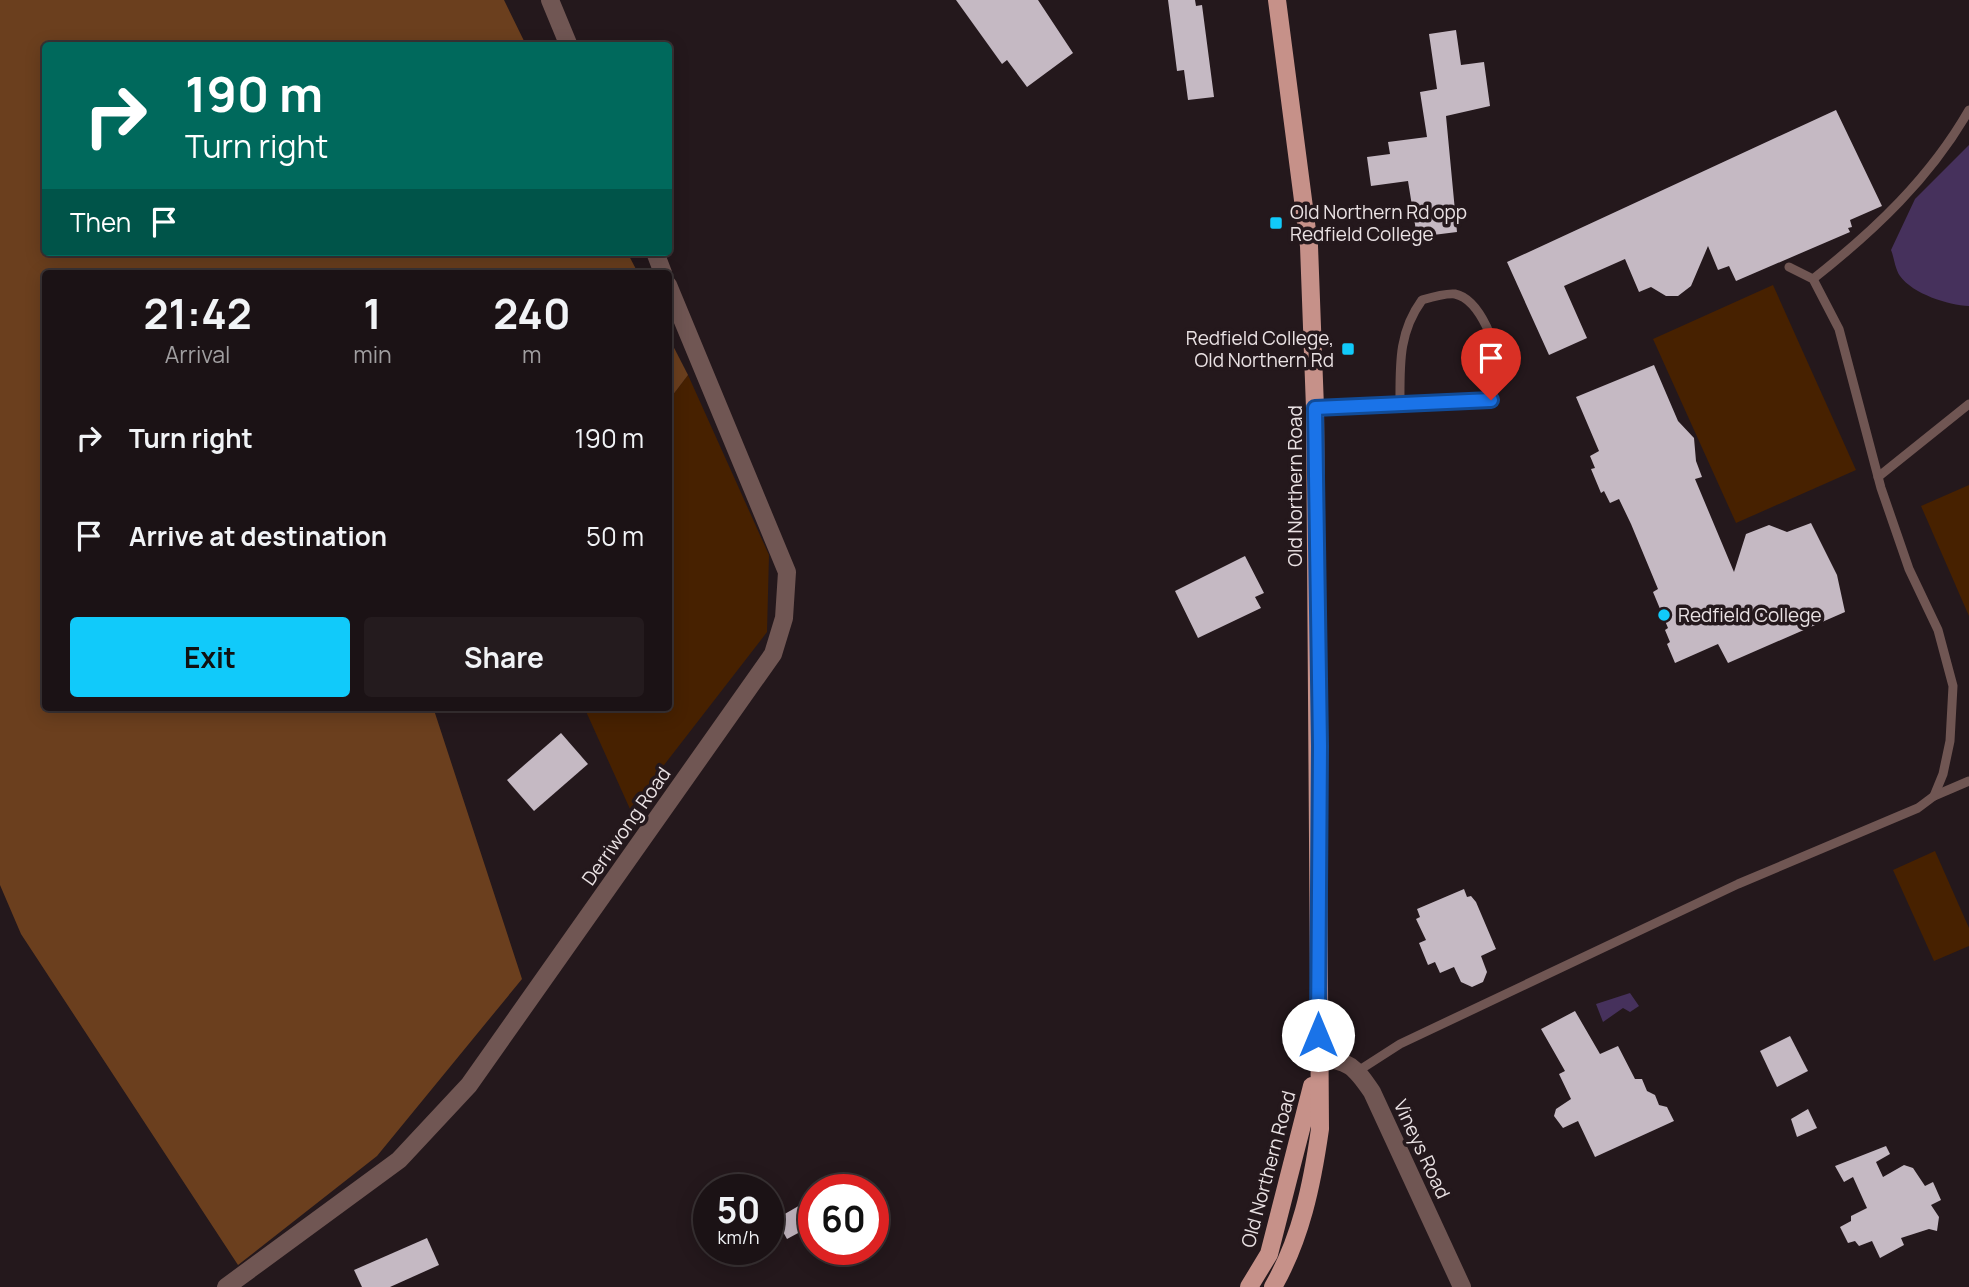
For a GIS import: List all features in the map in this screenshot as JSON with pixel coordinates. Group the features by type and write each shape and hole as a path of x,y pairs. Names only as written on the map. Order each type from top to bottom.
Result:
{"main road":[{"name":"Old Northern Road","path":"1273,1287 1291,1252 1307,1204 1320,1129 1320,746 1315,408 1309,246 1277,0"},
{"name":"Old Northern Road","path":"1250,1287 1269,1254 1283,1207 1318,1059"}],"street":[{"path":"550,0 567,42"},
{"name":"Derriwong Road","path":"226,1287 399,1160 469,1086 773,654 785,618 787,572 672,295"},
{"path":"1318,1059 1340,1059 1358,1071"},
{"name":"Vineys Road","path":"1358,1071 1378,1104 1462,1287"}],"lane":[{"path":"1814,279 1852,248 1913,189 1943,154 1969,110"},
{"path":"1789,267 1814,279 1839,328 1878,477 1909,569 1938,630 1953,686 1950,741 1943,774 1934,796"},
{"path":"1315,408 1400,405 1491,400 1498,373 1497,357 1479,313 1464,297 1452,294 1422,300 1409,318 1400,346 1400,405"},
{"path":"1878,477 1969,404"},
{"path":"1358,1071 1412,1038 1738,884 1918,808 1934,796 1969,781"}],"shaded area":[{"path":"0,0 504,0 525,42 42,42 42,256 629,256 636,270 42,270 42,711 434,711 522,979 377,1156 238,1265 21,934 0,885"},
{"path":"1969,145 1969,306 1941,301 1913,288 1898,273 1891,250 1915,199"},
{"path":"1773,285 1856,470 1736,523 1653,339"},
{"path":"672,344 688,375 672,396"},
{"path":"688,375 769,555 767,632 630,809 586,711 672,711 672,396"},
{"path":"1969,485 1969,616 1921,506"},
{"path":"1935,851 1969,928 1969,946 1934,961 1893,870"},
{"path":"1630,993 1639,1006 1630,1012 1623,1008 1603,1022 1596,1004"}],"building":[{"path":"956,0 1038,0 1073,53 1027,87 1007,60 1002,64"},
{"path":"1168,0 1195,0 1196,6 1202,5 1214,97 1188,100 1184,70 1177,71"},
{"path":"1456,30 1461,65 1484,62 1490,106 1446,116 1457,232 1417,237 1408,181 1371,186 1367,157 1390,154 1388,142 1427,137 1420,92 1437,89 1429,34"},
{"path":"1836,110 1882,206 1850,220 1850,232 1736,281 1729,266 1718,270 1708,246 1691,286 1678,296 1666,296 1651,287 1639,292 1625,259 1564,286 1587,338 1549,355 1507,262"},
{"path":"1654,365 1678,421 1694,438 1696,461 1702,477 1695,479 1734,572 1746,534 1769,525 1787,532 1811,523 1837,575 1845,612 1728,663 1718,644 1675,663 1667,644 1670,642 1665,630 1668,628 1653,592 1658,589 1631,524 1619,499 1610,503 1604,491 1601,493 1591,469 1595,468 1590,456 1599,451 1576,397"},
{"path":"1245,556 1264,593 1255,597 1261,608 1198,638 1175,591"},
{"path":"561,733 588,764 534,811 507,780"},
{"path":"1464,889 1467,897 1471,896 1476,902 1496,949 1481,956 1487,972 1483,982 1472,987 1461,982 1454,967 1440,973 1435,962 1428,965 1419,943 1426,940 1416,919 1420,917 1417,909"},
{"path":"1575,1011 1600,1054 1618,1046 1635,1079 1642,1079 1647,1091 1655,1095 1659,1105 1667,1107 1674,1121 1595,1157 1578,1121 1563,1128 1554,1116 1556,1109 1571,1099 1559,1074 1565,1071 1541,1029"},
{"path":"1790,1036 1808,1071 1777,1087 1760,1051"},
{"path":"1808,1109 1817,1128 1797,1137 1791,1119"},
{"path":"1886,1146 1890,1154 1876,1162 1883,1177 1904,1165 1913,1168 1925,1186 1933,1182 1941,1200 1931,1205 1939,1217 1937,1231 1929,1229 1901,1238 1904,1245 1880,1258 1872,1241 1859,1246 1855,1241 1848,1243 1840,1227 1851,1221 1851,1216 1867,1208 1853,1177 1844,1182 1835,1166"},
{"path":"798,1206 798,1233 787,1239 784,1234 784,1214"},
{"path":"427,1238 439,1265 390,1287 362,1287 354,1270"}],"place":[{"name":"Old Northern Rd opp Redfield College","path":"1276,223"},
{"name":"Redfield College, Old Northern Rd","path":"1348,349"},
{"name":"Redfield College","path":"1664,615"}],"route":[{"path":"1318,1035 1320,746 1315,408 1491,400"}]}
